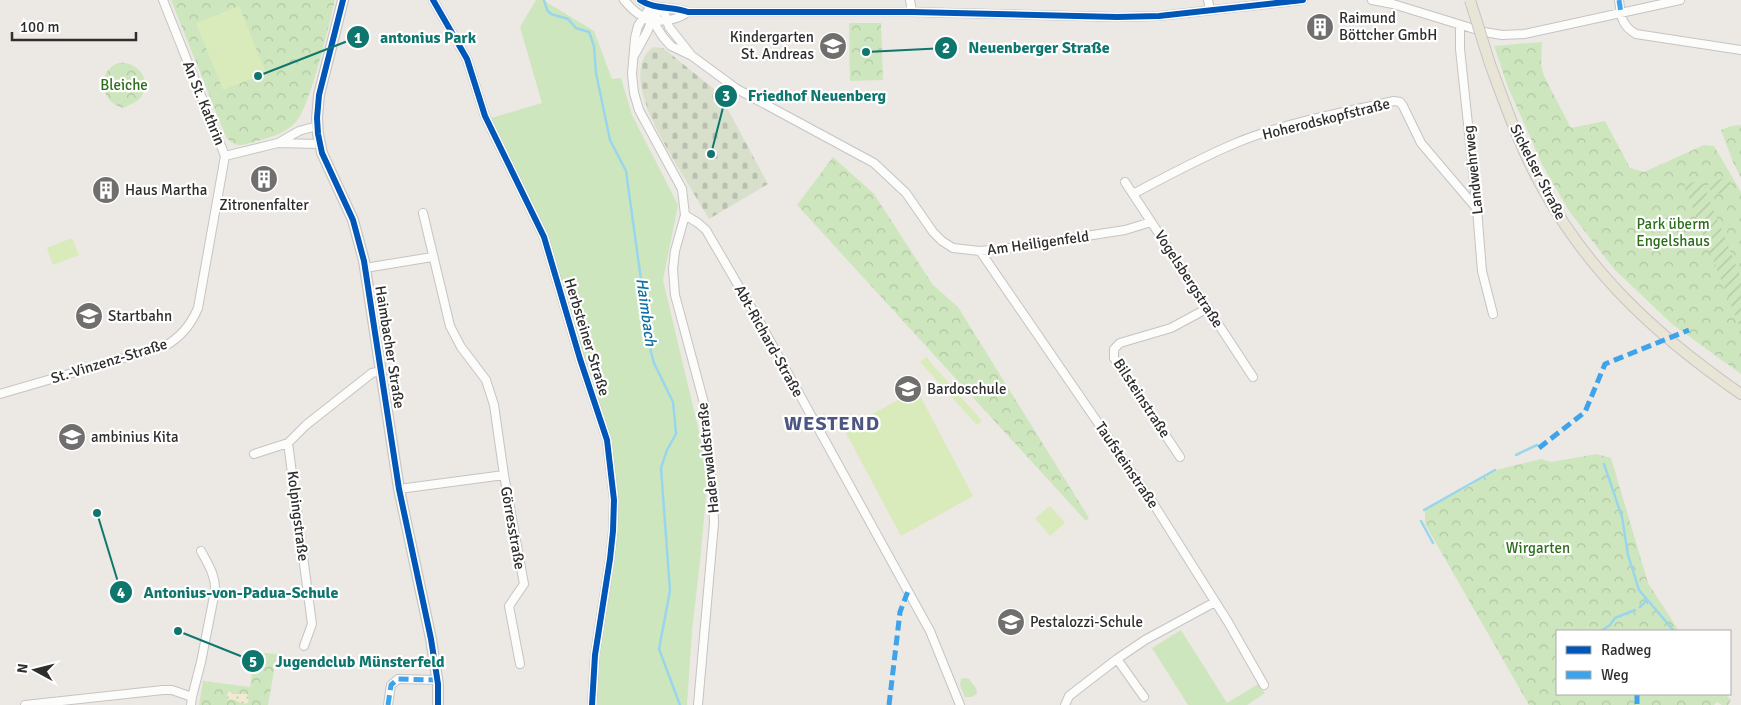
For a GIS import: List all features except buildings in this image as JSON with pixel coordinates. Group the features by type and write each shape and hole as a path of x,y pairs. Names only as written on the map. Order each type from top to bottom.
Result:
{"main road":[{"name":"Haimbacher Straße","path":"343,0 320,89 317,126 320,144 328,166 353,220 365,268 399,489 431,639 437,680 438,705"},
{"name":"Sickelser Straße","path":"1470,0 1490,64 1512,123 1556,213 1581,250 1638,313 1684,352 1741,394"}],"street":[{"name":"An St. Kathrin","path":"163,0 225,156 278,143 320,144"},
{"name":"Herbsteiner Straße","path":"433,0 467,58 485,116 544,237 580,359 607,440 614,500 613,531 595,655 592,705"},
{"path":"624,0 634,11 651,19 666,20 677,18 688,12"},
{"path":"640,0 656,7 688,12 912,12 1117,18 1160,16 1303,0"},
{"path":"910,0 912,12"},
{"path":"1208,0 1210,10"},
{"path":"1372,0 1393,4 1484,32 1502,35 1524,34 1680,0"},
{"path":"1619,0 1625,27 1636,34 1741,50"},
{"path":"651,19 656,7"},
{"path":"656,7 651,19 638,26 632,74 634,92 639,110 682,189 685,215"},
{"name":"Am Heiligenfeld","path":"656,7 675,36 692,56"},
{"name":"Am Heiligenfeld","path":"651,19 668,43 692,56 737,90 874,163 906,194 933,232 953,248 980,251 1125,230 1151,222"},
{"name":"Landwehrweg","path":"1460,25 1460,50 1482,271 1493,314"},
{"name":"Hoherodskopfstraße","path":"1133,194 1237,142 1286,126 1394,101 1400,102 1422,143 1477,209"},
{"name":"An St. Kathrin","path":"278,143 299,131 317,126"},
{"name":"St.-Vinzenz-Straße","path":"0,394 165,346 181,335 198,308 225,156"},
{"name":"Vogelsbergstraße","path":"1125,182 1253,377"},
{"name":"Görresstraße","path":"423,213 450,326 462,347 486,380 494,405 504,475 524,584 509,606 520,664"},
{"name":"Haderwaldstraße","path":"685,215 675,251 673,282 704,403 713,485 714,523 698,705"},
{"name":"Abt-Richard-Straße","path":"685,215 698,222 706,230 759,321 930,631 960,705"},
{"name":"Taufsteinstraße","path":"980,251 1149,496 1251,660 1264,685"},
{"path":"365,268 432,257"},
{"name":"Bilsteinstraße","path":"1180,457 1114,358 1114,349 1120,343 1171,328 1208,308"},
{"path":"254,454 288,443 306,425 360,382 372,373 381,371"},
{"name":"Kolpingstraße","path":"288,443 312,624 304,646"},
{"name":"Görresstraße","path":"399,489 504,475"},
{"path":"25,705 163,690 172,690 192,701 202,662 215,591 215,581 211,568 201,551"},
{"path":"1066,705 1069,696 1117,659 1145,640 1215,602"},
{"path":"1117,659 1144,697"},
{"path":"388,705 391,684 398,680 437,680"}],"green space":[{"path":"171,0 335,0 313,84 301,115 295,123 277,135 248,144 237,145 230,141 226,137"},
{"path":"536,0 543,0 594,31 612,79 621,78 632,115 678,205 663,280 708,476 692,631 687,705 593,705 610,542 610,487 601,428 545,237 491,118 542,103 520,27"},
{"path":"239,6 266,73 223,90 196,23"},
{"path":"849,23 881,23 883,80 850,81"},
{"name":"Park überm Engelshaus","path":"1542,42 1541,65 1544,76 1571,128 1605,121 1630,168 1644,172 1704,145 1714,146 1741,192 1741,374 1672,324 1614,269 1569,211 1542,164 1508,87 1494,46"},
{"path":"653,47 663,48 719,93 768,184 709,219 662,140 647,106 640,73 644,58"},
{"name":"Bleiche","path":"118,63 125,63 137,68 144,78 145,84 141,97 123,108 110,100 104,87 106,73"},
{"path":"1741,125 1741,178 1721,130"},
{"path":"833,157 874,194 933,285 958,307 1089,518 1086,521 797,205"},
{"path":"1728,176 1733,188 1713,196 1708,184"},
{"path":"1701,179 1741,278 1741,330 1684,186"},
{"path":"72,238 79,255 53,265 47,248"},
{"path":"926,357 982,421 977,425 920,362"},
{"path":"917,390 973,496 901,536 844,429"},
{"name":"Wirgarten","path":"1597,454 1611,458 1648,583 1678,630 1556,630 1556,695 1726,695 1731,700 1728,705 1722,705 1717,702 1714,705 1529,705 1425,524 1425,510 1496,470 1541,459 1551,462"},
{"path":"1050,506 1065,523 1050,536 1035,518"},
{"path":"1181,630 1227,703 1258,684 1265,693 1247,705 1188,705 1152,648"},
{"path":"255,652 277,654 268,705 199,705 203,681 250,687"},
{"path":"961,679 969,679 976,688 977,693 973,696 965,697 960,685"}],"sand":[{"path":"229,691 234,694 247,694 249,697 248,703 243,704 232,699 227,700"}],"waterway":[{"name":"Haimbach","path":"544,0 547,10 551,14 568,19 576,28 589,32 594,46 596,73 610,140 626,171 651,352 654,363 673,402 676,434 667,450 661,468 670,591 659,649 680,705"},
{"path":"1516,455 1537,445"},
{"path":"1604,464 1622,517 1628,555 1639,590 1673,630"},
{"path":"1424,510 1495,470"},
{"path":"1421,521 1433,543"},
{"path":"1640,607 1645,602 1645,598"},
{"path":"1602,630 1610,625 1615,618 1635,610"}],"marked path":[{"path":"1619,0 1621,13"},
{"path":"1539,448 1585,412 1605,364 1689,330"},
{"path":"889,705 900,612 908,591"},
{"path":"388,705 391,685 398,679 437,680"},
{"path":"1637,695 1637,705"}],"cycle path":[{"path":"343,0 319,95 318,134 322,153 353,220 364,261 399,489 431,639 438,684 438,705"},
{"path":"433,0 467,59 485,116 544,237 580,359 607,440 614,500 613,531 595,655 592,705"},
{"path":"640,0 658,7 688,12 912,12 1117,17 1159,16 1303,0"}],"place":[{"name":"Raimund Böttcher GmbH","path":"1320,27"},
{"name":"Kindergarten St. Andreas","path":"833,46"},
{"name":"Neuenberger Straße","path":"866,52"},
{"name":"antonius Park","path":"258,76"},
{"name":"Friedhof Neuenberg","path":"711,154"},
{"name":"Zitronenfalter","path":"264,179"},
{"name":"Haus Martha","path":"106,190"},
{"name":"Startbahn","path":"89,316"},
{"name":"Bardoschule","path":"908,389"},
{"name":"ambinius Kita","path":"72,437"},
{"name":"Antonius-von-Padua-Schule","path":"97,513"},
{"name":"Pestalozzi-Schule","path":"1011,622"},
{"name":"Jugendclub Münsterfeld","path":"178,631"}],"district":[{"name":"WESTEND","path":"832,423"}]}
